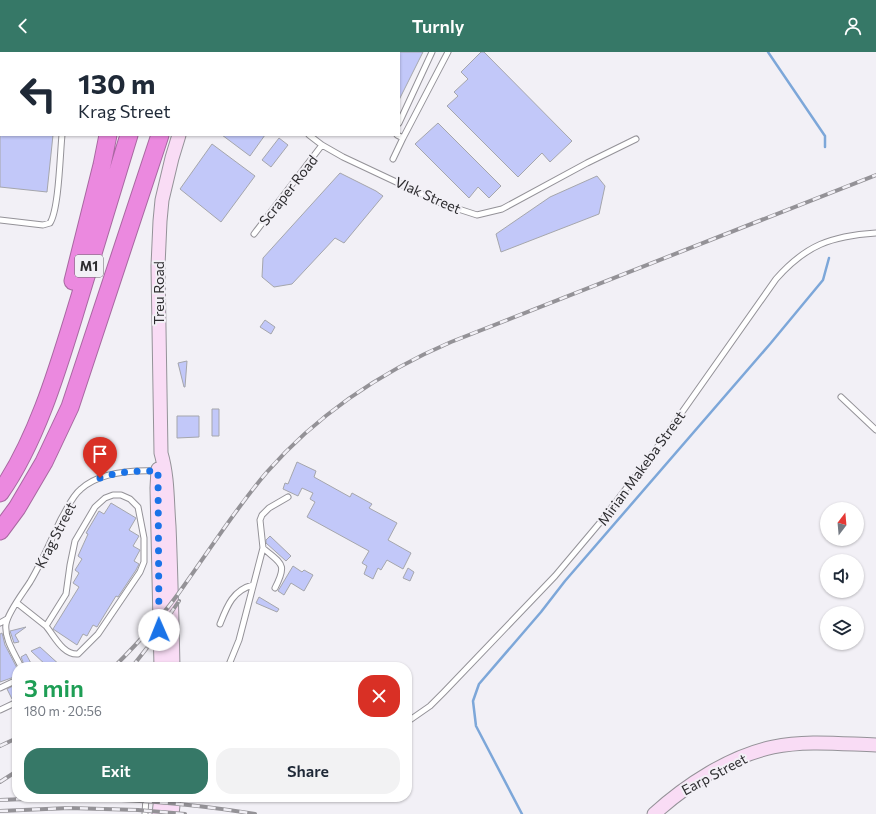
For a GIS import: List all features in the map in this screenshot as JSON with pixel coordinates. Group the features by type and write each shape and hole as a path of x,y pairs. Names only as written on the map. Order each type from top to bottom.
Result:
{"highway":[{"path":"48,396 50,377 108,136"},
{"name":"M1","path":"0,494 23,453 48,396 129,136"},
{"path":"140,195 141,176 150,136"},
{"name":"M1","path":"0,531 17,508 44,462 70,407 160,136"}],"street":[{"name":"Treu Road","path":"173,662 172,584 161,453 158,266 162,200 179,136"},
{"name":"Treu Road","path":"161,662 157,488 162,471"},
{"name":"Earp Street","path":"654,814 672,798 710,774 749,755 772,747 797,744 830,743 876,745"},
{"path":"159,814 160,802"},
{"path":"172,814 173,802"}],"lane":[{"path":"400,121 432,52"},
{"path":"393,159 448,52"},
{"path":"0,220 43,225 50,223 53,218 56,205 62,136"},
{"name":"Vlak Street","path":"310,136 322,145 343,157 443,204 477,215 502,209 587,163 636,139"},
{"path":"399,136 403,138"},
{"name":"Scraper Road","path":"254,234 322,145"},
{"name":"Mirian Makeba Street","path":"412,719 430,706 444,692 582,546 634,479 776,279 790,263 808,250 824,242 848,236 876,233"},
{"path":"841,397 876,430"},
{"name":"Krag Street","path":"7,619 36,572 70,502 80,489 92,481 109,475 132,472 162,471"},
{"path":"17,603 46,626 65,651 72,654 78,654 98,634 140,572 144,562 144,538 138,507 130,499 121,495 113,495 105,498 95,507 75,541 66,594 46,626"},
{"path":"230,662 239,640 263,548 260,520 262,515 269,508 288,497"},
{"path":"263,548 281,564 283,568 282,574 275,588"},
{"path":"220,624 233,596 247,586 253,585"},
{"path":"0,623 7,619"},
{"path":"7,619 7,638 19,662"},
{"path":"0,688 12,682"},
{"path":"0,710 12,704"},
{"path":"145,814 146,802"}],"building":[{"path":"400,52 423,52 400,98"},
{"path":"481,52 484,52 572,141 550,162 542,153 518,177 447,106 458,96 454,92 468,79 461,72"},
{"path":"438,123 501,186 489,198 478,187 469,198 415,144"},
{"path":"0,136 53,136 47,192 0,187"},
{"path":"223,136 264,136 250,156"},
{"path":"279,138 288,145 271,167 262,160"},
{"path":"212,144 255,176 221,222 180,189"},
{"path":"340,173 383,196 344,243 335,238 292,284 274,287 262,277 263,258"},
{"path":"597,176 605,186 599,214 501,252 496,234 550,197"},
{"path":"265,320 275,327 271,334 260,327"},
{"path":"187,361 185,387 184,387 178,363"},
{"path":"212,409 219,409 219,436 212,436"},
{"path":"177,416 199,416 199,437 177,438"},
{"path":"297,462 316,471 314,477 350,497 352,493 372,504 369,508 397,523 388,540 411,553 403,569 387,560 381,570 378,568 373,579 364,574 367,566 362,563 369,551 307,517 315,502 310,499 313,493 302,488 298,496 283,489 285,483 288,484"},
{"path":"111,503 136,518 129,530 139,536 133,546 140,550 134,561 139,564 118,597 116,596 97,627 93,625 87,636 83,634 77,645 53,629 79,587 73,583 79,573 75,570 82,559 78,556 88,534 86,533 99,511 104,514"},
{"path":"270,536 291,556 286,561 266,543 266,540"},
{"path":"293,566 302,572 304,570 313,575 304,591 291,583 284,595 278,591"},
{"path":"408,568 414,572 410,581 403,578"},
{"path":"259,597 279,609 277,612 256,603"},
{"path":"26,627 15,635 19,642 14,643 10,631"},
{"path":"2,633 5,645 14,662 12,662 12,678 0,682 0,634"},
{"path":"40,647 56,662 43,662 31,651"},
{"path":"26,654 30,662 23,662 21,657"},
{"path":"12,686 12,699 7,689"}],"waterway":[{"path":"768,52 825,136 825,147"},
{"path":"522,814 476,726 473,701 479,684 541,612 565,581 770,344 823,280 829,258"}],"railway":[{"path":"119,662 142,638 167,608 234,514 267,472 286,451 329,414 375,381 451,342 876,175"},
{"path":"136,662 179,601"},
{"path":"0,746 12,740"},
{"path":"0,782 12,774"},
{"path":"0,800 12,800"},
{"path":"159,802 255,814"},
{"path":"0,811 69,808 138,810 185,814"}],"route":[{"path":"100,478 109,475 132,472 158,471 159,630"}]}
